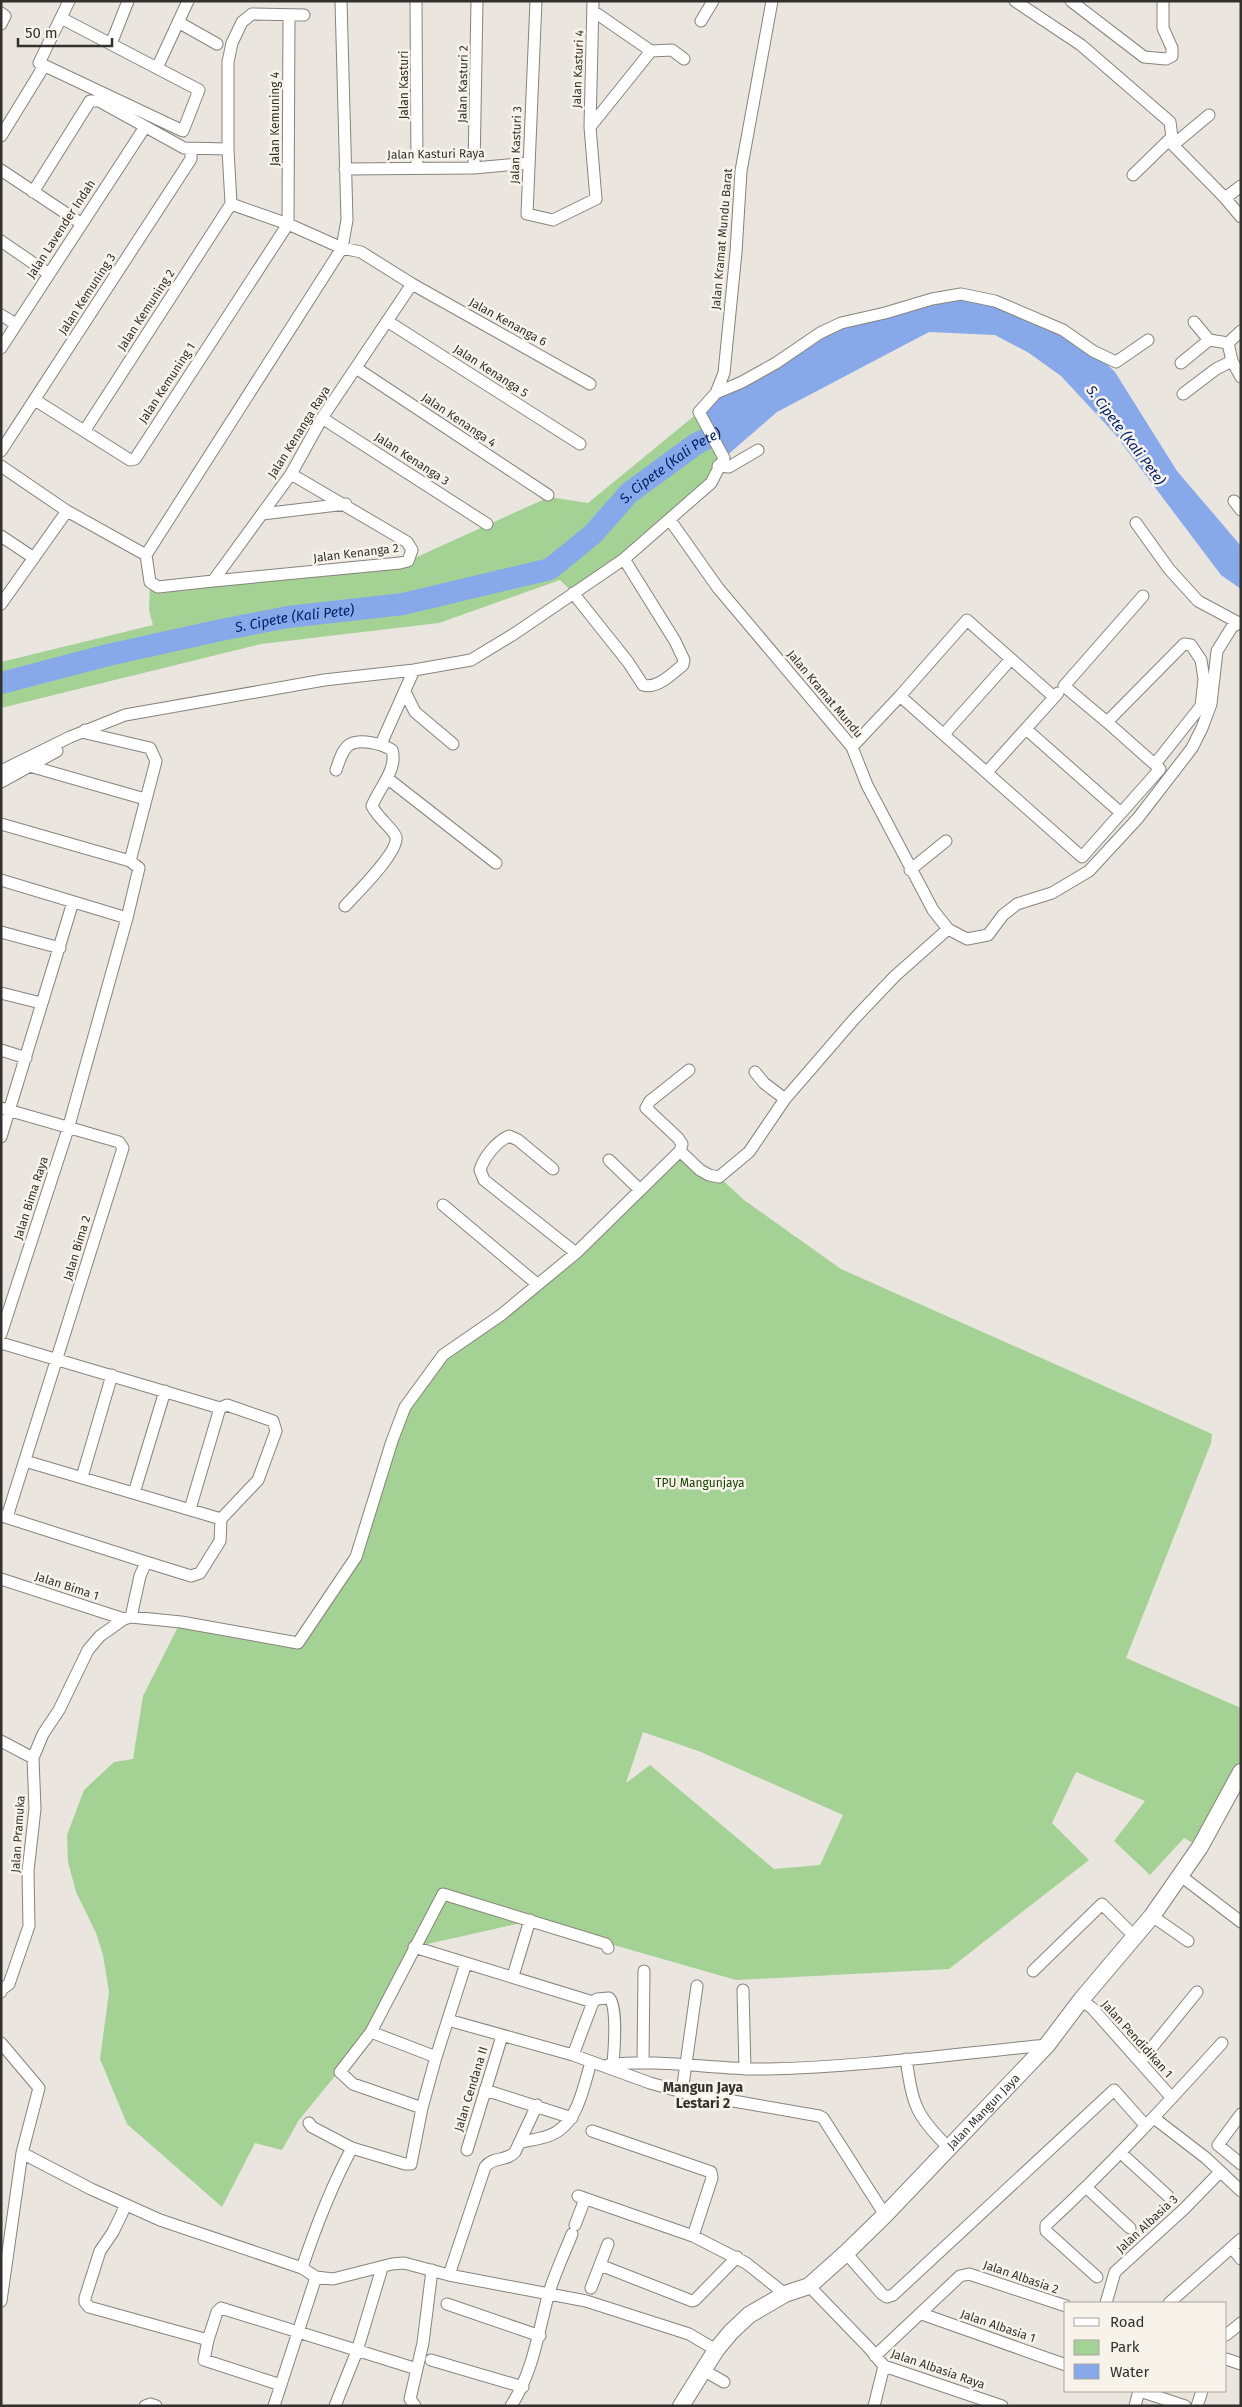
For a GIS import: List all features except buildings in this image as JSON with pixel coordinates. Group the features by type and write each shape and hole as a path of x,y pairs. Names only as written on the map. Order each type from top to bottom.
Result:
{"street":[{"path":"61,18 199,90 183,131 39,64 69,1"},
{"path":"111,44 128,1"},
{"path":"157,68 188,1"},
{"path":"213,582 158,588 150,582 146,555 342,248 347,220 341,1"},
{"name":"Jalan Kasturi","path":"416,1 417,168"},
{"name":"Jalan Kasturi 2","path":"474,168 477,1"},
{"name":"Jalan Kasturi 3","path":"536,1 527,214 554,220 596,199"},
{"path":"701,21 713,1"},
{"name":"Jalan Kramat Mundu Barat","path":"721,462 699,412 716,393 724,373 736,252 741,171 772,1"},
{"path":"1016,1 1081,45 1138,92 1170,122 1172,141 1241,217"},
{"path":"1071,1 1144,57 1166,58 1172,56 1172,48 1163,28 1163,1"},
{"name":"Jalan Kasturi 4","path":"590,127 651,51 593,6"},
{"name":"Jalan Kasturi 4","path":"593,6 590,127 596,199"},
{"path":"1,13 5,16 1,24"},
{"path":"304,15 252,14 242,22 232,43 228,62 228,149 231,204 288,224 342,248 361,252 412,284"},
{"name":"Jalan Kemuning 4","path":"288,224 289,15"},
{"path":"178,22 217,44"},
{"path":"651,51 672,50 684,58"},
{"path":"1,136 41,71"},
{"path":"34,192 90,101 100,101 184,148 228,149"},
{"path":"1133,175 1172,141 1209,115"},
{"name":"Jalan Lavender Indah","path":"1,348 145,127"},
{"name":"Jalan Kemuning 3","path":"1,451 191,159 191,149"},
{"name":"Jalan Kasturi Raya","path":"345,169 474,168 528,163"},
{"path":"1,170 82,224"},
{"path":"1225,198 1241,186"},
{"name":"Jalan Kemuning 2","path":"85,430 231,204"},
{"name":"Jalan Kemuning 1","path":"34,400 85,430 130,460 135,459 288,224"},
{"path":"1,241 48,274"},
{"name":"Jalan Kenanga Raya","path":"213,582 291,474 322,418 412,284"},
{"name":"Jalan Kenanga 6","path":"412,284 590,384"},
{"path":"716,393 768,368 820,333 841,323 885,313 932,299 961,294 995,301 1063,330 1093,351 1116,362 1148,340"},
{"path":"1,314 16,324"},
{"name":"Jalan Kenanga 5","path":"388,321 580,444"},
{"path":"1194,322 1209,340 1228,343"},
{"path":"1228,343 1241,331"},
{"path":"1181,363 1209,340"},
{"path":"1228,343 1232,361 1241,377"},
{"path":"1183,394 1216,369 1232,361"},
{"name":"Jalan Kenanga 4","path":"356,368 548,495"},
{"name":"Jalan Kenanga 3","path":"322,418 487,524"},
{"path":"1,771 125,715 324,680 414,670 471,660 514,634 624,559 711,483 721,462 729,468 758,450"},
{"path":"1,466 67,511 146,555"},
{"name":"Jalan Kenanga 2","path":"213,582 400,564 408,560 412,550 407,542 346,504 291,474"},
{"path":"262,514 346,504"},
{"path":"1,604 67,511"},
{"name":"Jalan Kramat Mundu","path":"670,520 718,588 852,748 867,785 910,870 933,910 948,929"},
{"path":"1136,523 1168,569 1198,601 1240,623"},
{"path":"1,536 34,558"},
{"path":"573,593 628,662 643,686 657,685 683,665 684,660 675,640 624,559"},
{"path":"987,772 1143,596"},
{"path":"852,748 967,620 1054,697"},
{"path":"680,1150 700,1170 709,1175 719,1177 749,1152 785,1098 855,1018 895,976 948,929 967,939 988,936 1003,915 1017,904 1052,893 1089,871 1138,818 1192,748 1207,719 1217,651 1232,627 1240,623"},
{"path":"1107,722 1184,644 1191,644 1201,660 1204,679 1201,706 1155,764"},
{"path":"944,734 1011,659"},
{"path":"381,744 414,670"},
{"path":"900,696 1082,857 1160,769 1064,686"},
{"path":"405,692 415,712 453,744"},
{"path":"1026,729 1121,813"},
{"path":"1,782 86,732 150,748 156,761 130,862 1,824"},
{"path":"336,770 342,755 349,745 381,744 392,750 394,756 387,778 372,806 376,814 393,832 396,838 395,845 380,866 345,906"},
{"path":"19,762 145,799"},
{"path":"387,778 496,863"},
{"path":"910,870 946,841"},
{"name":"Jalan Bima Raya","path":"1,1334 68,1128 127,918 139,868 130,862"},
{"path":"1,880 127,918"},
{"path":"1,1137 5,1109 26,1058 41,1003 60,948 73,902"},
{"path":"1,932 60,948"},
{"path":"1,993 41,1003"},
{"path":"1,1050 26,1058"},
{"path":"443,1205 537,1284 576,1253 680,1150 682,1144 678,1138 646,1108 650,1101 689,1070"},
{"path":"755,1072 764,1084 785,1098"},
{"path":"5,1109 68,1128"},
{"name":"Jalan Bima 2","path":"4,1516 25,1461 122,1146 120,1142 68,1128"},
{"path":"553,1169 518,1140 509,1136 502,1140 482,1163 480,1170 484,1180 576,1253"},
{"path":"609,1160 640,1190"},
{"name":"Jalan Bima 1","path":"1,1579 128,1618 181,1622 298,1643 356,1557 392,1441 405,1407 443,1355 501,1315 537,1284"},
{"path":"1,1343 220,1408 227,1405 273,1421 276,1426 258,1480 222,1519 220,1541 200,1573 191,1576 4,1516"},
{"path":"82,1478 112,1375"},
{"path":"134,1493 165,1391"},
{"path":"190,1509 220,1408"},
{"path":"25,1461 222,1519"},
{"path":"128,1618 146,1562"},
{"name":"Jalan Pramuka","path":"2,1990 9,1984 29,1926 28,1871 35,1810 33,1758 43,1734 59,1710 88,1650 100,1636 128,1618"},
{"path":"1,1741 33,1758"},
{"name":"Jalan Mangun Jaya","path":"681,2406 716,2350 749,2315 785,2294 809,2286 846,2253 885,2215 1047,2045 1081,2000 1152,1916 1181,1876 1241,1772"},
{"path":"1181,1876 1241,1922"},
{"path":"422,2108 353,2084 340,2072 371,2032 443,1894 606,1944 608,1948"},
{"path":"1033,1971 1102,1904 1135,1937"},
{"path":"1152,1916 1188,1941"},
{"path":"513,1976 530,1920"},
{"path":"414,1948 513,1976 593,2002"},
{"path":"309,2123 312,2127 352,2148 410,2164 422,2108 436,2057 466,1962"},
{"path":"643,2064 644,1971"},
{"path":"682,2092 697,1986"},
{"path":"743,1990 745,2069"},
{"path":"1140,2062 1197,1992"},
{"path":"573,2055 593,2002 597,1999 608,1998 612,2000 614,2022 609,2065"},
{"name":"Jalan Pendidikan 1","path":"1081,2000 1092,2008 1172,2098"},
{"path":"448,2020 573,2055 591,2062 609,2065 687,2065 745,2069 816,2068 1047,2045"},
{"path":"371,2032 436,2057"},
{"name":"Jalan Cendana II","path":"467,2150 502,2036"},
{"path":"1097,2277 1046,2231 1046,2225 1087,2188 1121,2153 1222,2043"},
{"path":"1,2044 39,2085 22,2154 1,2301"},
{"path":"906,2059 912,2099 926,2126 949,2148"},
{"path":"522,2142 557,2132 572,2118 591,2062"},
{"path":"609,2065 650,2083 682,2092 812,2113 823,2118 885,2215"},
{"path":"485,2090 572,2118"},
{"path":"846,2253 882,2294 887,2297 893,2295 1114,2090 1150,2122 1206,2158 1219,2173 1241,2191"},
{"path":"450,2275 485,2167 492,2160 510,2157 522,2142 537,2106"},
{"path":"1241,2114 1218,2144 1241,2164"},
{"path":"592,2132 711,2172 712,2178 693,2236"},
{"path":"302,2268 321,2210 352,2148"},
{"path":"1121,2153 1168,2196"},
{"path":"22,2154 126,2205 220,2242 302,2268 316,2277 344,2277 392,2264 404,2263 450,2275 586,2301 689,2334 716,2350"},
{"name":"Jalan Albasia 3","path":"1106,2302 1115,2272 1184,2209 1219,2173"},
{"path":"1087,2188 1130,2228"},
{"path":"511,2406 523,2387 540,2336 549,2295 573,2230 581,2198 693,2236 737,2257 785,2294"},
{"path":"126,2205 113,2232 100,2251 86,2298 86,2305 208,2340"},
{"path":"1171,2302 1241,2239"},
{"path":"591,2288 608,2244"},
{"path":"1232,2248 1241,2258"},
{"path":"600,2265 692,2301 696,2300 737,2257"},
{"path":"335,2406 357,2351 382,2268"},
{"path":"415,2406 410,2399 423,2343 432,2270"},
{"name":"Jalan Albasia 2","path":"876,2356 960,2276 969,2274 1064,2305"},
{"path":"274,2406 316,2277"},
{"name":"Jalan Albasia Raya","path":"809,2286 884,2366 1002,2406"},
{"path":"447,2304 540,2336"},
{"path":"281,2385 204,2360 217,2312 221,2308 417,2369"},
{"name":"Jalan Albasia 1","path":"922,2314 1064,2364"},
{"path":"1227,2335 1241,2324"},
{"path":"1227,2359 1241,2364"},
{"path":"431,2360 523,2387"},
{"path":"874,2406 884,2366"},
{"path":"703,2370 724,2382"},
{"path":"1134,2406 1140,2392"},
{"path":"1143,2392 1185,2406"},
{"path":"1197,2406 1202,2392"},
{"path":"145,2406 150,2404 156,2406"}],"green space":[{"path":"699,412 724,458 715,474 576,596 560,580 439,623 261,644 1,708 1,683 54,670 1,682 1,662 153,625 149,610 150,582 408,561 549,497 588,503"},
{"name":"TPU Mangunjaya","path":"680,1151 719,1177 744,1200 841,1269 1212,1434 1211,1443 1126,1658 1241,1708 1241,1772 1200,1847 1184,1838 1150,1875 1114,1841 1145,1801 1076,1772 1052,1823 1089,1860 949,1969 736,1980 530,1921 414,1947 371,2032 299,2120 282,2150 255,2143 222,2207 127,2124 100,2059 109,1992 103,1955 96,1933 76,1892 68,1862 67,1835 84,1790 114,1762 133,1759 143,1696 180,1623 302,1640 356,1557 405,1407 443,1355 501,1315","holes":["643,1732 701,1752 843,1815 820,1865 774,1869 650,1765 626,1783"]}],"water":[{"path":"961,294 995,301 1093,351 1115,372 1177,471 1241,546 1241,589 1221,575 1114,433 1061,376 1029,353 995,335 929,332 777,412 724,458 699,412 716,393 820,333"}],"waterway":[{"name":"S. Cipete (Kali Pete)","path":"1,683 108,655 221,630 288,617 403,604 550,569 593,534 629,493 696,444 733,425"}],"district":[{"name":"Mangun Jaya Lestari 2","path":"703,2096"}]}
